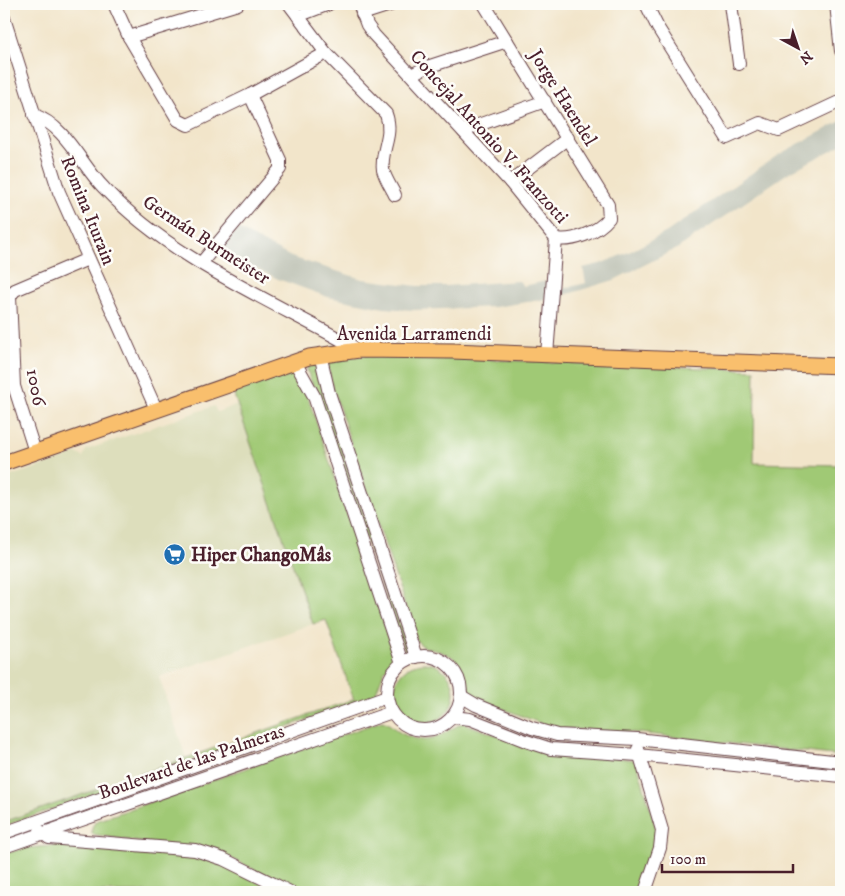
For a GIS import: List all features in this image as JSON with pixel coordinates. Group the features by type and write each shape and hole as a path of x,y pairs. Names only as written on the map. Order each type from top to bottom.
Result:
{"main road":[{"name":"Avenida Larramendi","path":"4,463 320,354 359,350 841,366"}],"street":[{"path":"114,4 129,37 182,124 192,124 250,95 326,53"},
{"path":"129,37 238,4"},
{"path":"289,4 326,53 386,114 389,140 383,169 395,195"},
{"path":"298,16 329,4"},
{"path":"360,9 393,4"},
{"name":"Jorge Haendel","path":"484,4 568,138 608,205 609,212"},
{"path":"646,4 688,78 728,138 760,123 779,130 841,101"},
{"path":"730,4 739,64"},
{"path":"836,4 841,51"},
{"name":"Concejal Antonio V. Franzotti","path":"360,9 374,34 510,182 556,239 572,240 605,223 609,218 609,212"},
{"name":"Romina Iturain","path":"4,18 54,177 88,259 156,410"},
{"path":"412,75 424,68 507,41"},
{"path":"202,262 280,168 280,160 250,95"},
{"path":"464,132 470,128 545,101"},
{"name":"Germán Burmeister","path":"34,115 53,124 102,186 137,218 246,290 320,327 359,350"},
{"path":"510,182 568,138"},
{"path":"546,355 556,239"},
{"name":"1006","path":"35,452 16,396 8,360 10,296 12,292 88,259"},
{"path":"320,354 329,393 416,657"},
{"path":"295,362 314,396 402,663"},
{"path":"416,657 435,658 451,668 458,678 461,696 459,708 453,717 439,728 421,731 404,725 392,712 387,697 391,676 402,663 416,657"},
{"path":"461,696 476,705 545,732 637,739 841,762"},
{"name":"Boulevard de las Palmeras","path":"4,847 39,827 387,697"},
{"name":"Boulevard de las Palmeras","path":"4,833 39,827 392,712"},
{"path":"453,717 470,719 551,749 638,755 841,776"},
{"path":"637,739 638,755 659,814 662,830 660,848 645,892"},
{"path":"39,827 49,838 195,850 223,859 290,892"}],"shaded area":[{"path":"841,121 841,145 788,173 678,248 614,280 561,296 562,289 586,283 583,268 600,264 631,251 667,232 778,155"},
{"path":"238,229 291,257 362,279 417,286 519,281 523,286 547,281 546,299 495,307 413,310 384,308 328,297 278,279 219,250"},
{"path":"240,404 313,624 159,677 186,758 4,822 4,478 58,461 76,453 83,457 86,450 214,406 217,412"}],"green space":[{"path":"368,355 755,370 754,463 841,465 841,756 639,733 553,728 475,698 469,689 462,669 455,659 445,653 424,647 417,641 333,389 328,366 330,360"},
{"path":"313,363 316,365 408,650 405,651 307,370 308,365"},
{"path":"291,372 296,375 307,394 395,658 384,671 375,695 355,703 326,620 313,624 234,395 236,390"},
{"path":"424,663 436,665 449,676 454,693 452,705 441,718 424,723 412,721 399,710 394,693 396,681 407,668"},
{"path":"354,699 355,703 4,826 4,822"},
{"path":"382,721 402,734 415,739 423,740 437,737 463,723 524,745 634,760 637,763 658,835 640,892 300,892 231,858 92,834 92,827 96,821"},
{"path":"64,845 187,854 213,860 278,892 4,892 4,854 26,848"}],"place":[{"name":"Hiper ChangoMâs","path":"175,554"}]}
